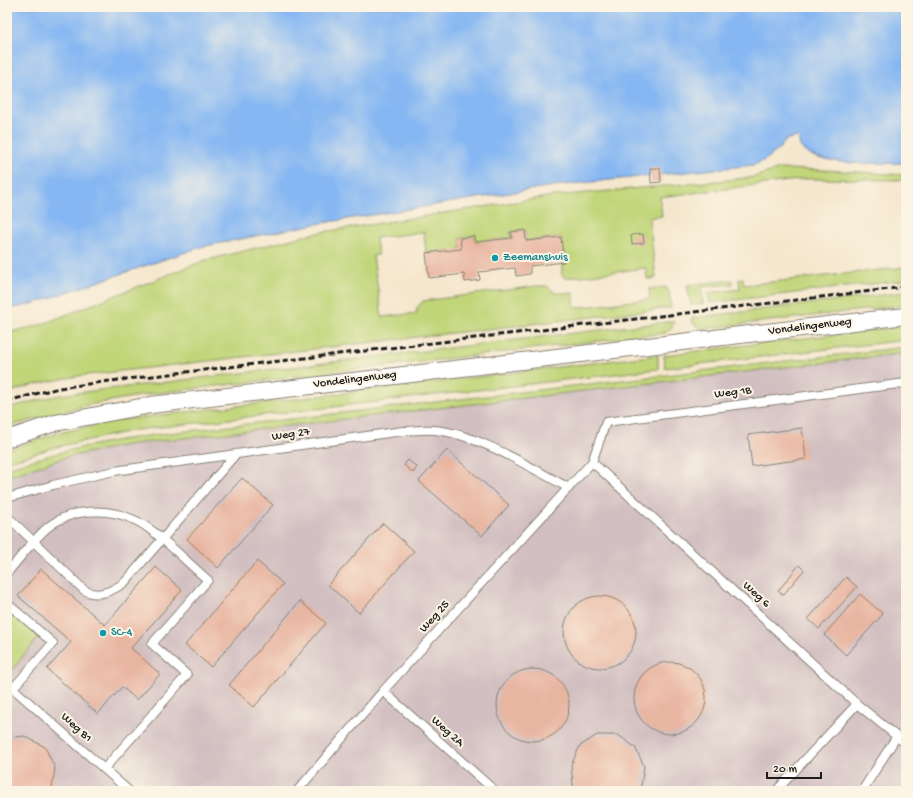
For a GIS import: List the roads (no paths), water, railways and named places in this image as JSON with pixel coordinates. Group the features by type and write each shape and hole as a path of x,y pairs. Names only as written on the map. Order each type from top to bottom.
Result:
{"street":[{"name":"Vondelingenweg","path":"7,439 55,423 151,405 906,316"}],"lane":[{"name":"Weg 1B","path":"592,462 606,422 906,383"},
{"name":"Weg 27","path":"7,498 53,485 114,471 403,431 434,430 458,434 479,443 568,488"},
{"path":"7,516 84,590 97,594 111,590 125,582 236,454"},
{"name":"Weg 25","path":"297,791 383,692 592,462"},
{"name":"Weg 6","path":"592,462 857,704 906,744"},
{"path":"7,573 48,528 66,517 85,512 103,511 122,515 139,522 208,580 152,644 187,674 104,769"},
{"path":"7,602 53,643 10,686"},
{"name":"Weg B1","path":"10,686 129,791"},
{"name":"Weg 2A","path":"383,692 495,791"},
{"path":"776,791 857,704"},
{"path":"862,791 897,736"}],"water":[{"path":"7,7 906,7 906,163 849,163 818,158 807,153 800,146 798,137 787,139 772,155 754,165 553,186 316,224 201,247 32,304 7,310"}],"railway":[{"path":"7,401 59,388 102,382 906,287"}],"place":[{"name":"Zeemanshuis","path":"495,258"},
{"name":"SC-4","path":"103,633"}]}
